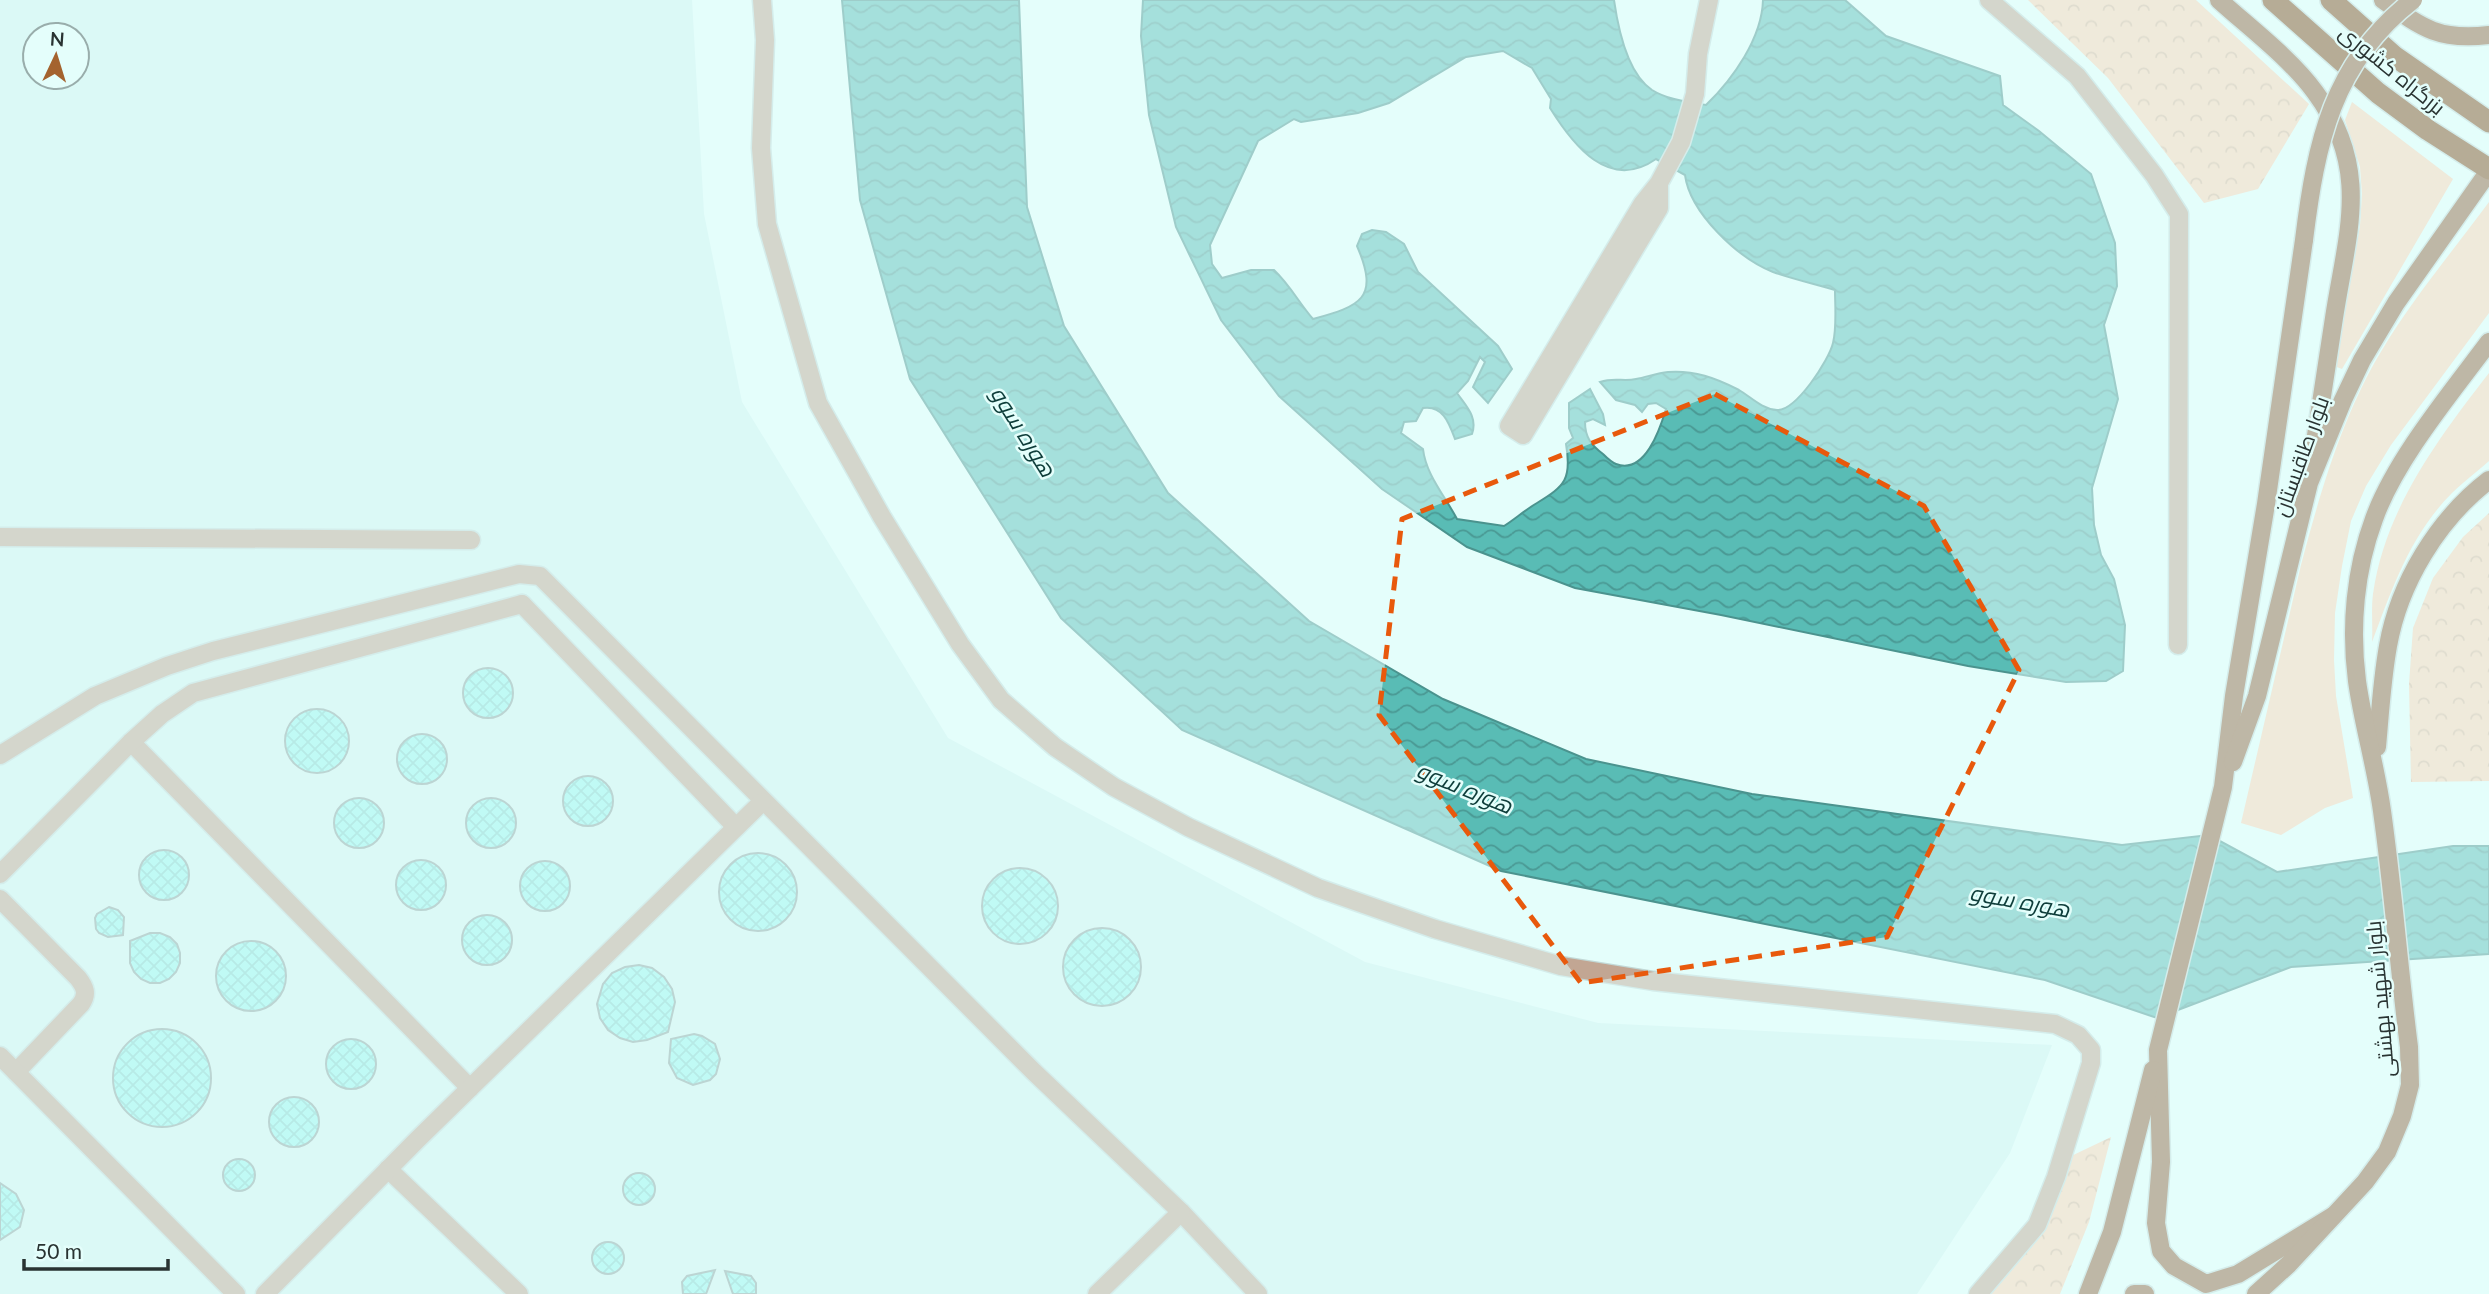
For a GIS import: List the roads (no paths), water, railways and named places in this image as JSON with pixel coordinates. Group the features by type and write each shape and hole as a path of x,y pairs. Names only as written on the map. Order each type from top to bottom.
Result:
{"highway":[{"name":"بزرگراه کشوری","path":"2273,0 2378,93 2489,170"},
{"name":"بزرگراه کشوری","path":"2331,0 2394,56 2489,122"}],"main road":[{"path":"2219,0 2316,93 2340,138 2350,170 2350,225 2309,483"},
{"path":"2383,0 2420,26 2432,31 2462,37 2489,35"},
{"path":"2088,1294 2112,1232 2223,787 2234,696 2266,503 2309,194 2322,140 2336,96 2368,41 2413,0"},
{"name":"بلوار طاقبستان","path":"2223,787 2257,696 2309,483 2362,360 2396,303 2489,170"},
{"path":"2375,765 2357,682 2355,656 2356,607 2365,548 2391,481 2489,342"},
{"path":"2375,765 2388,643 2402,599 2414,571 2432,541 2450,518 2489,480"},
{"name":"بلوار شهید بهشتی","path":"2256,1294 2289,1264 2365,1182 2387,1152 2402,1116 2410,1085 2383,813 2375,765"},
{"path":"2158,1050 2161,1162 2156,1223 2161,1251 2174,1266 2206,1284 2238,1275 2333,1216"},
{"path":"2134,1294 2145,1294"}],"street":[{"path":"762,0 765,40 761,148 766,224 818,402 882,517 939,610 1001,700 1065,754 1114,787 1188,827 1318,888 1435,929 1561,966 1640,979 2055,1024 2078,1035 2091,1050 2091,1063 2056,1177 2037,1225 1978,1294"},
{"path":"1659,183 1659,208 1523,435 1509,426 1643,203 1659,183 1681,142 1695,94 1698,54 1709,0"},
{"path":"1989,0 2077,76 2154,174 2179,215 2178,645"},
{"path":"0,537 471,540"},
{"path":"0,755 95,696 167,666 213,651 519,574 540,576 762,802 1034,1072 1181,1212 1258,1294"},
{"path":"522,604 528,575"},
{"path":"0,874 131,742 162,714 193,692 522,604"},
{"path":"522,604 736,827"},
{"path":"131,742 470,1088"},
{"path":"265,1294 388,1169 762,802"},
{"path":"0,899 78,978 86,993 81,1004 16,1072"},
{"path":"0,1056 236,1294"},
{"path":"388,1169 519,1294"},
{"path":"1097,1294 1181,1212"},
{"path":"2266,1294 2289,1264"}],"water":[{"name":"هوره سوو","path":"842,0 1019,0 1027,207 1064,326 1168,493 1309,621 1443,699 1586,759 1752,794 2122,845 2209,835 2277,872 2453,846 2489,846 2489,954 2291,967 2157,1018 2045,980 1501,871 1182,730 1061,618 910,379 860,200"},
{"path":"1143,0 1614,0 1625,49 1643,82 1665,96 1706,105 1736,70 1752,43 1763,0 1845,0 1886,36 2000,76 2003,105 2091,174 2115,243 2117,286 2104,325 2118,399 2092,488 2094,525 2101,555 2114,579 2125,625 2123,671 2106,681 2066,682 1968,666 1575,588 1467,547 1382,489 1279,396 1221,320 1176,227 1149,115 1141,36","holes":["1503,51 1532,68 1551,99 1550,108 1559,122 1581,149 1594,160 1623,170 1639,168 1656,159 1685,175 1689,190 1706,219 1745,256 1773,272 1835,290 1835,330 1830,351 1819,372 1802,394 1785,408 1777,410 1762,405 1722,382 1696,374 1668,372 1631,380 1600,382 1616,400 1635,405 1642,412 1648,404 1656,403 1666,409 1650,448 1643,457 1626,466 1614,463 1595,447 1588,436 1585,422 1593,419 1605,425 1603,414 1590,389 1569,403 1569,428 1573,438 1566,444 1568,466 1564,480 1554,492 1504,526 1457,519 1432,477 1423,449 1401,433 1404,422 1416,421 1423,408 1430,408 1436,409 1444,416 1455,439 1472,434 1472,417 1457,393 1468,381 1480,357 1485,362 1473,387 1488,403 1512,369 1498,346 1418,272 1404,244 1386,232 1372,230 1362,234 1357,246 1364,264 1366,289 1361,298 1343,310 1313,319 1274,270 1251,270 1222,278 1212,264 1210,245 1258,141 1294,119 1301,122 1358,113 1389,103 1466,57"]}]}
